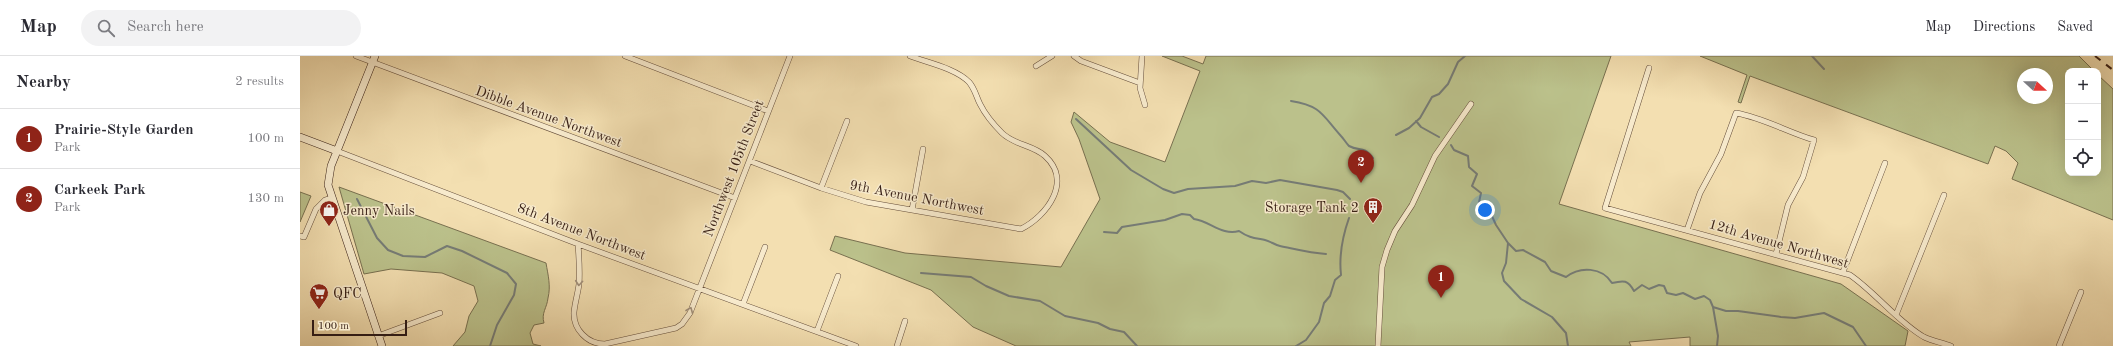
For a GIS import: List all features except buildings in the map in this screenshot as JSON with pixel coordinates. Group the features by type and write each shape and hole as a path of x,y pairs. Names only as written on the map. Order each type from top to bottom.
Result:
{"main road":[{"path":"373,59 328,178 331,198 382,346"},
{"name":"8th Avenue Northwest","path":"300,137 337,151"}],"street":[{"name":"Dibble Avenue Northwest","path":"356,56 373,59 735,198"},
{"path":"625,56 768,111"},
{"name":"Northwest 105th Street","path":"578,244 580,274 575,320 581,332 593,342 605,344 676,328 687,317 750,161 790,56"},
{"name":"9th Avenue Northwest","path":"750,161 821,188 866,202 1020,229 1041,216 1057,190 1053,166 1046,157 1037,151 1003,135 980,104 975,91 968,82 957,74 910,56"},
{"path":"1036,66 1052,56"},
{"path":"1074,56 1081,61 1140,82"},
{"path":"1142,56 1140,82 1145,105"},
{"name":"12th Avenue Northwest","path":"1649,68 1604,208 1843,272 1863,284 1896,315 1924,337 1951,346"},
{"path":"1378,346 1382,267 1387,250 1395,231 1412,205 1435,156 1471,104"},
{"path":"1686,230 1700,193 1721,154 1736,114 1755,116 1795,134 1814,140 1803,177 1788,205 1776,254"},
{"path":"821,188 847,121"},
{"path":"912,210 923,149"},
{"name":"8th Avenue Northwest","path":"337,151 578,244 856,346"},
{"path":"1843,272 1885,163"},
{"path":"1896,315 1944,195"},
{"path":"302,237 316,209 325,200 331,198"},
{"path":"742,304 765,247"},
{"path":"818,331 838,276"},
{"path":"2059,346 2081,292"},
{"path":"378,336 440,314"},
{"path":"896,346 905,322"}],"green space":[{"path":"1162,56 1182,56 1203,64 1206,56 1611,56 1559,204 1841,284 1908,331 1905,346 1690,346 1690,337 1629,342 1631,346 1016,346 973,327 931,290 830,250 835,236 905,253 1061,267 1100,199 1079,139 1071,122 1074,112 1110,142 1165,162 1200,71"},
{"path":"1700,56 2079,56 2091,68 2065,68 2065,176 2101,176 2101,78 2113,89 2113,220 2012,179 2018,163 2006,151 1995,146 1988,164 1750,76 1741,103 1738,102 1747,75"},
{"path":"339,187 546,263 549,289 543,316 544,323 534,325 530,333 533,344 541,346 453,346 465,332 469,316 478,301 474,286 442,273 391,269 364,274"},
{"path":"300,192 311,196 300,222"}],"waterway":[{"path":"1396,135 1409,128 1420,118 1432,97 1439,94 1448,84 1458,62 1465,56"},
{"path":"1812,56 1824,69"},
{"path":"1291,101 1309,106 1320,112 1349,146 1367,151 1373,158"},
{"path":"1076,119 1131,170 1163,189 1174,193 1188,189 1235,186 1252,181 1266,183 1280,180 1337,190 1343,192 1350,199"},
{"path":"1416,121 1421,127 1439,137"},
{"path":"1451,145 1454,150 1468,156 1469,167 1477,174 1472,186 1481,193 1478,207 1484,213 1491,214 1496,225 1508,243 1506,263 1502,273 1504,281 1521,299 1552,317 1566,333 1568,346"},
{"path":"357,199 377,238 388,250 403,256 425,257 447,246 462,251 507,273 516,284 514,295 497,325 490,346"},
{"path":"1104,232 1117,233 1122,227 1165,220 1182,214 1190,215 1194,219 1200,220 1227,232 1239,231 1276,245 1308,252 1326,254"},
{"path":"1296,346 1306,340 1319,322 1324,303 1330,296 1335,280 1341,275 1342,246 1349,218"},
{"path":"1508,243 1516,251 1523,250 1545,262 1551,271 1566,277 1578,271 1597,271 1603,274 1612,283 1620,281 1628,283 1634,291 1642,285 1649,289 1659,285 1664,286 1667,293 1676,295 1683,293 1695,299 1704,296 1710,300 1713,307 1726,311 1738,311 1795,318 1824,313 1853,327 1866,346"},
{"path":"921,273 971,277 986,286 1009,296 1040,301 1065,316 1098,323 1110,329 1124,332 1137,346"},
{"path":"1713,307 1718,336 1717,346"}],"railway":[{"path":"2095,56 2113,70"}],"place":[{"name":"Carkeek Park","path":"1361,183"},
{"name":"Storage Tank 2","path":"1373,224"},
{"name":"Jenny Nails","path":"329,227"},
{"name":"Prairie-Style Garden","path":"1441,298"},
{"name":"QFC","path":"319,310"}]}
